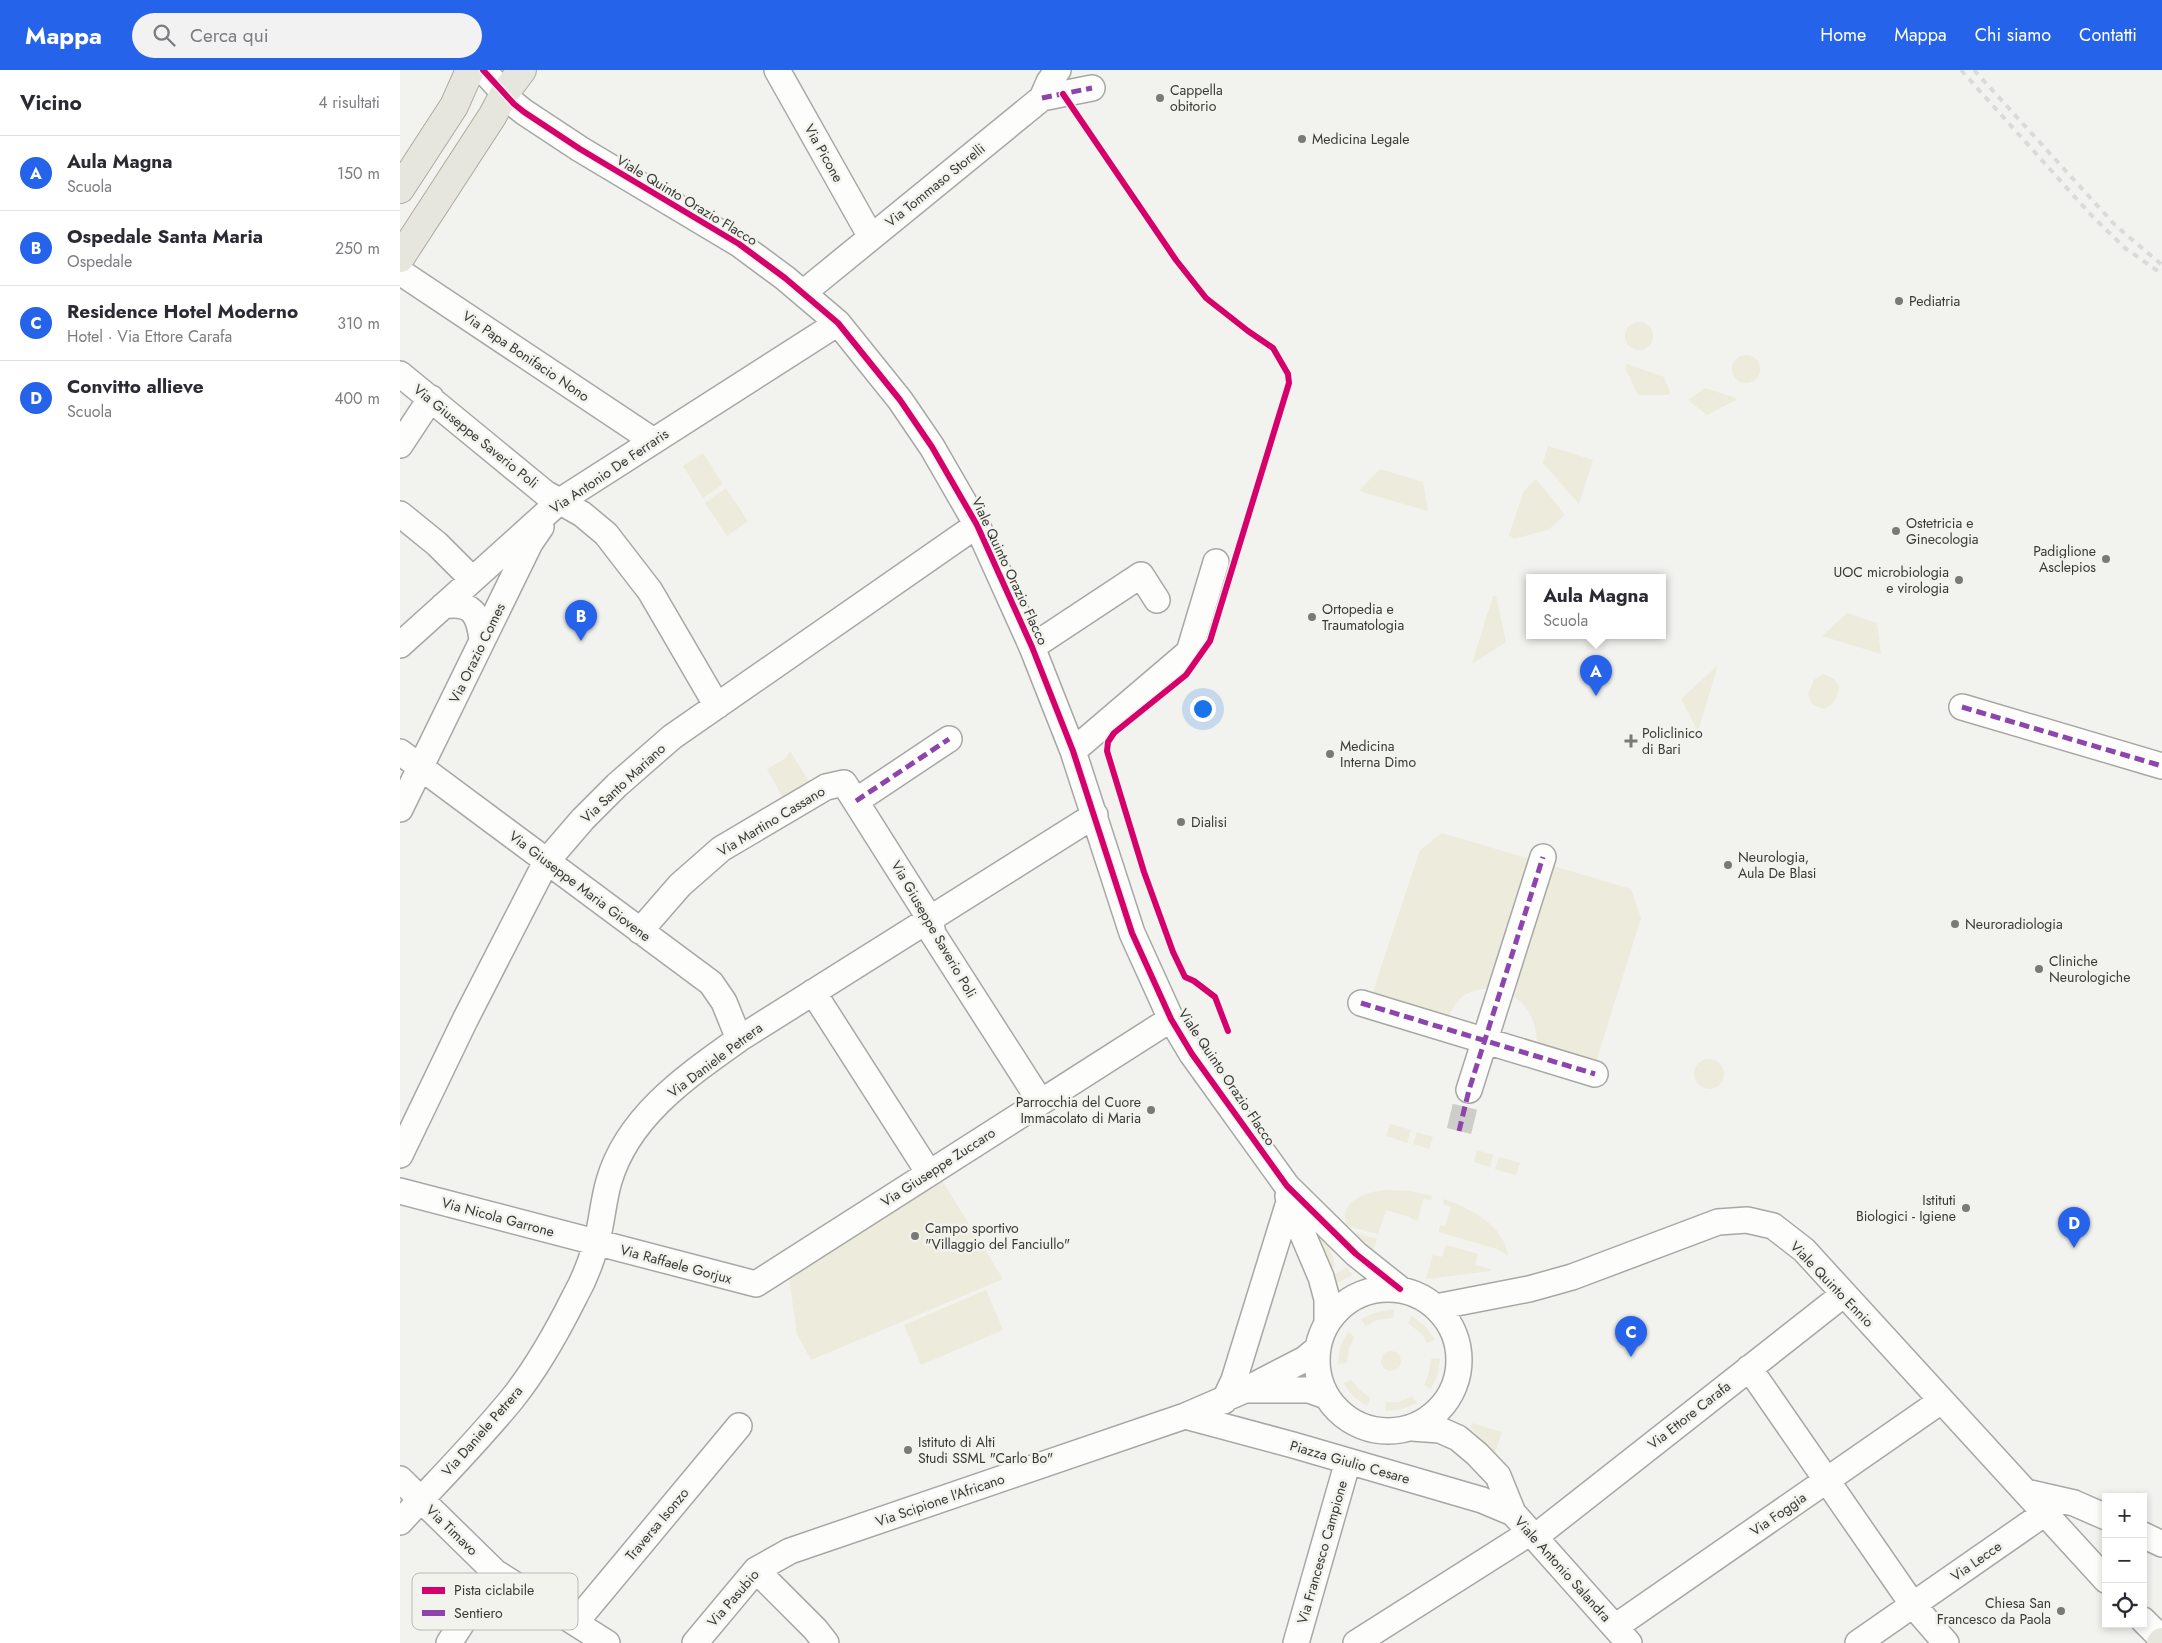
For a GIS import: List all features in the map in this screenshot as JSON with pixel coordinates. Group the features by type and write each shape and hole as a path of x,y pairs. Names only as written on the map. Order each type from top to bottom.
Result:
{"main road":[{"path":"400,188 454,106 470,70"},
{"path":"400,258 494,114 504,94 522,70"}],"street":[{"name":"Viale Quinto Orazio Flacco","path":"483,70 514,104 580,150 738,244 803,293 838,323 900,400 932,447 977,525 1032,647 1073,751 1132,933 1171,1019 1192,1054 1288,1194"},
{"name":"Via Picone","path":"776,70 871,237"},
{"name":"Via Tommaso Storelli","path":"803,293 1042,98 1049,82 1058,70"},
{"path":"1042,98 1092,88"},
{"name":"Via Papa Bonifacio Nono","path":"400,272 652,440"},
{"name":"Via Antonio De Ferraris","path":"400,645 560,501 652,440 838,323"},
{"name":"Via Giuseppe Saverio Poli","path":"400,374 545,493 582,514 606,534 650,591 716,706"},
{"path":"400,445 431,398"},
{"name":"Via Orazio Comes","path":"400,809 422,768 530,543 560,501"},
{"path":"400,514 437,544 472,579"},
{"name":"Via Santo Mariano","path":"400,1155 546,862 584,819 618,785 672,737 977,525"},
{"path":"1073,751 1189,652 1216,562"},
{"path":"1032,647 1141,575 1156,600"},
{"path":"443,606 456,604 468,608 477,616 482,640"},
{"path":"1962,708 2162,766"},
{"name":"Via Martino Cassano","path":"640,931 680,885 721,849 826,787 850,792 949,739"},
{"name":"Via Giuseppe Maria Giovene","path":"400,752 711,984 724,1002 739,1039"},
{"name":"Via Giuseppe Saverio Poli","path":"850,792 930,919 934,934 1040,1101"},
{"name":"Via Daniele Petrera","path":"400,1522 512,1399 526,1380 575,1296 589,1266 596,1243 609,1180 625,1144 641,1122 674,1088 739,1039 1095,815"},
{"path":"1470,1090 1543,857"},
{"path":"813,992 929,1172"},
{"path":"1361,1003 1595,1074"},
{"name":"Via Giuseppe Zuccaro","path":"756,1284 1171,1019"},
{"name":"Via Nicola Garrone","path":"400,1191 596,1243"},
{"path":"1288,1194 1356,1254 1400,1289 1426,1299 1436,1306 1448,1320 1456,1337 1459,1354 1458,1372 1453,1390 1443,1406 1429,1419 1412,1428 1392,1432 1363,1427 1346,1418 1329,1401"},
{"path":"1288,1194 1327,1299 1327,1322 1318,1348 1316,1364 1320,1381 1338,1427 1346,1460 1382,1431"},
{"path":"1235,1395 1234,1380 1288,1194"},
{"name":"Viale Quinto Ennio","path":"1436,1306 1539,1287 1572,1277 1700,1227 1718,1222 1747,1220 1773,1226 1804,1250 2102,1576"},
{"name":"Via Raffaele Gorjux","path":"596,1243 756,1284"},
{"path":"1327,1322 1351,1298 1383,1288 1400,1289"},
{"name":"Via Ettore Carafa","path":"1356,1643 1533,1534 1844,1294"},
{"name":"Via Scipione l'Africano","path":"765,1564 835,1535 1185,1416 1235,1395 1305,1358 1318,1348"},
{"path":"1750,1368 1913,1605 1946,1643"},
{"name":"Via Scipione l'Africano","path":"1235,1395 1310,1390 1329,1401"},
{"name":"Via Foggia","path":"1622,1635 1827,1480 1941,1401"},
{"name":"Piazza Giulio Cesare","path":"1185,1416 1210,1421 1482,1500 1513,1513"},
{"name":"Traversa Isonzo","path":"578,1619 739,1426"},
{"name":"Viale Antonio Salandra","path":"1412,1428 1440,1430 1458,1438 1477,1454 1498,1476 1513,1513 1622,1635"},
{"name":"Via Francesco Campione","path":"1296,1643 1346,1460"},
{"name":"Via Timavo","path":"400,1479 495,1572"},
{"path":"2026,1492 2074,1503 2102,1515"},
{"name":"Via Lecce","path":"1858,1643 2045,1513"},
{"path":"2147,1537 2162,1544"},
{"path":"765,1564 815,1638"},
{"name":"Via Pasubio","path":"694,1643 765,1564"},
{"path":"2147,1624 2162,1641"},
{"name":"Via Timavo","path":"578,1625 607,1643"},
{"path":"449,1643 457,1630"}],"shaded area":[{"path":"1639,322 1649,326 1653,336 1649,346 1639,350 1629,346 1625,336 1629,326"},
{"path":"1746,355 1756,359 1760,369 1756,379 1746,383 1736,379 1732,369 1736,359"},
{"path":"1627,364 1664,377 1670,392 1668,395 1638,395 1625,368"},
{"path":"1705,388 1736,398 1736,400 1707,415 1688,400"},
{"path":"1548,446 1593,460 1579,504 1543,463"},
{"path":"703,453 723,484 703,498 683,466"},
{"path":"1380,469 1423,482 1428,511 1359,491"},
{"path":"1536,479 1565,515 1548,530 1514,539 1509,535 1524,491"},
{"path":"726,488 748,521 727,536 705,503"},
{"path":"1493,596 1496,596 1506,642 1472,664"},
{"path":"1847,613 1877,623 1881,654 1822,636"},
{"path":"1718,665 1698,731 1681,699"},
{"path":"1823,674 1834,679 1839,686 1834,700 1823,709 1812,704 1808,694 1814,680"},
{"path":"790,751 810,783 783,798 767,769 786,758"},
{"path":"1442,833 1631,889 1641,918 1596,1062 1537,1044 1534,1023 1525,1006 1518,999 1500,990 1482,989 1466,994 1456,1003 1448,1018 1372,995 1420,850"},
{"path":"1709,1059 1720,1063 1724,1074 1720,1085 1709,1089 1698,1085 1694,1074 1698,1063"},
{"path":"1390,1124 1411,1130 1407,1143 1386,1136"},
{"path":"1417,1132 1433,1137 1429,1149 1413,1144"},
{"path":"1477,1150 1493,1155 1490,1167 1474,1162"},
{"path":"1499,1157 1520,1163 1516,1175 1495,1169"},
{"name":"Campo sportivo \"Villaggio del Fanciullo\"","path":"941,1179 1003,1279 811,1360 797,1334 789,1277"},
{"path":"1385,1190 1410,1191 1432,1196 1431,1200 1423,1199 1418,1221 1386,1210 1378,1234 1347,1226 1345,1217 1346,1210 1350,1204 1362,1196"},
{"path":"1444,1199 1475,1213 1493,1227 1500,1235 1508,1256 1497,1249 1439,1232 1440,1225 1445,1226 1451,1207 1443,1204"},
{"path":"1352,1232 1377,1239 1373,1251 1364,1245"},
{"path":"1324,1238 1328,1242 1335,1265 1329,1271 1319,1241"},
{"path":"1446,1245 1478,1254 1475,1265 1491,1269 1491,1271 1426,1279 1433,1255 1442,1257"},
{"path":"1347,1267 1352,1275 1336,1284 1332,1276"},
{"path":"986,1290 1003,1330 921,1365 904,1325"},
{"path":"1394,1309 1393,1318 1377,1320 1366,1326 1361,1319 1374,1313"},
{"path":"1412,1316 1426,1327 1435,1340 1427,1343 1422,1334 1408,1323"},
{"path":"1348,1332 1355,1337 1349,1348 1347,1363 1338,1364 1340,1347"},
{"path":"1387,1351 1395,1351 1401,1357 1401,1365 1395,1371 1387,1371 1381,1365 1381,1357"},
{"path":"1440,1358 1438,1374 1431,1389 1424,1385 1429,1373 1431,1359"},
{"path":"1351,1380 1370,1398 1367,1406 1346,1387 1344,1383"},
{"path":"1412,1396 1417,1403 1402,1409 1385,1411 1386,1402 1399,1402"},
{"path":"1472,1423 1502,1432 1495,1453 1470,1427"}],"tunnel":[{"path":"1459,1131 1469,1090"}],"railway":[{"path":"1961,70 2092,216 2125,248 2162,274"},
{"path":"1974,70 2115,225 2162,265"}],"marked path":[{"path":"1042,98 1092,88"},
{"path":"1962,707 2162,766"},
{"path":"856,801 949,739"},
{"path":"1459,1131 1469,1090 1543,857"},
{"path":"1361,1003 1595,1074"}],"cycle path":[{"path":"483,70 514,104 524,112 580,149 739,244 785,278 838,323 900,400 932,447 977,525 1032,647 1073,751 1132,933 1171,1019 1192,1054 1287,1186 1356,1254 1400,1289"},
{"path":"1063,94 1176,260 1206,298 1273,348 1288,374 1289,383 1210,641 1186,675 1114,733 1108,742 1107,751 1144,872 1173,952 1185,977 1194,981 1215,997 1228,1031"}],"place":[{"name":"Cappella obitorio","path":"1160,98"},
{"name":"Medicina Legale","path":"1302,139"},
{"name":"Pediatria","path":"1899,301"},
{"name":"Ostetricia e Ginecologia","path":"1896,531"},
{"name":"Padiglione Asclepios","path":"2106,559"},
{"name":"UOC microbiologia e virologia","path":"1959,580"},
{"name":"Ortopedia e Traumatologia","path":"1312,617"},
{"name":"Ospedale Santa Maria","path":"581,641"},
{"name":"Aula Magna","path":"1596,696"},
{"name":"Policlinico di Bari","path":"1631,741"},
{"name":"Medicina Interna Dimo","path":"1330,754"},
{"name":"Dialisi","path":"1181,822"},
{"name":"Neurologia, Aula De Blasi","path":"1728,865"},
{"name":"Neuroradiologia","path":"1955,924"},
{"name":"Cliniche Neurologiche","path":"2039,969"},
{"name":"Parrocchia del Cuore Immacolato di Maria","path":"1151,1110"},
{"name":"Istituti Biologici - Igiene","path":"1966,1208"},
{"name":"Campo sportivo \"Villaggio del Fanciullo\"","path":"915,1236"},
{"name":"Convitto allieve","path":"2074,1248"},
{"name":"Residence Hotel Moderno","path":"1631,1357"},
{"name":"Istituto di Alti Studi SSML \"Carlo Bo\"","path":"908,1450"},
{"name":"Chiesa San Francesco da Paola","path":"2061,1611"}]}
